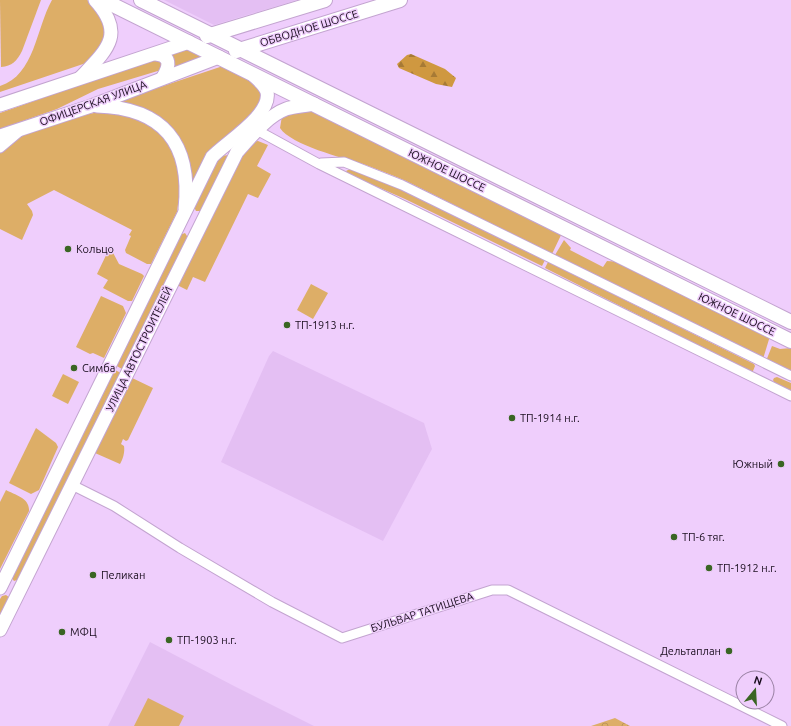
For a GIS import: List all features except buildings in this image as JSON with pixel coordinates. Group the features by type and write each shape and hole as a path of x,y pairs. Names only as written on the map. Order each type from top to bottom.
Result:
{"main road":[{"path":"79,79 106,50 111,36 108,18 95,0"},
{"name":"ЮЖНОЕ ШОССЕ","path":"103,0 791,341"},
{"name":"ЮЖНОЕ ШОССЕ","path":"141,0 791,322"},
{"name":"ОБВОДНОЕ ШОССЕ","path":"211,35 326,0"},
{"name":"ОБВОДНОЕ ШОССЕ","path":"219,57 240,49 400,0"},
{"path":"0,105 211,35"},
{"path":"156,54 164,56 168,61 168,68 163,77"},
{"name":"ОФИЦЕРСКАЯ УЛИЦА","path":"0,136 91,106 163,77 219,57"},
{"name":"УЛИЦА АВТОСТРОИТЕЛЕЙ","path":"0,630 237,152 253,128 267,102 264,86 253,75"},
{"name":"УЛИЦА АВТОСТРОИТЕЛЕЙ","path":"1,586 182,221 212,157 220,149 287,109 314,104"},
{"name":"УЛИЦА АВТОСТРОИТЕЛЕЙ","path":"91,106 132,110 155,122 172,137 182,159 186,176 186,195 182,221"},
{"path":"182,221 196,234"},
{"path":"1,586 18,593"}],"street":[{"path":"253,128 320,164 791,396"},
{"name":"ОФИЦЕРСКАЯ УЛИЦА","path":"0,148 23,129"},
{"path":"320,164 344,162 402,185 791,376"},
{"name":"БУЛЬВАР ТАТИЩЕВА","path":"72,485 114,506 180,548 272,602 342,638 492,590 508,590 782,726"}],"shaded area":[{"path":"164,0 297,0 214,25"},
{"path":"273,351 424,423 432,449 383,541 221,462 269,356"},
{"path":"150,642 234,686 314,726 108,726"}],"green space":[{"path":"0,0 41,0 20,55 11,64 1,67"},
{"path":"52,0 87,0 97,6 103,15 106,41 86,63 0,92 0,86 12,80 21,72 28,61"},
{"path":"185,46 207,57 170,71 168,54"},
{"path":"411,54 445,69 456,78 452,87 436,84 399,68 397,64 407,55"},
{"path":"156,57 162,59 161,70 98,89 57,109 0,129 0,113 90,79"},
{"path":"220,67 226,67 258,83 264,100 189,194 177,137 106,105"},
{"path":"307,108 562,233 552,254 406,181 363,164 318,150 295,140 280,128 282,116"},
{"path":"99,112 109,112 146,120 171,143 182,175 177,212 151,264 147,264 126,253 125,250 132,230 54,190 27,204 33,215 22,240 0,229 0,152 17,137"},
{"path":"258,141 268,145 257,166 271,174 258,198 248,194 205,282 193,277 187,290 179,286 178,284 241,154 253,142"},
{"path":"229,155 203,208 200,211 196,211 194,207 215,163 221,156"},
{"path":"350,169 407,192 545,260 542,266 405,199 348,174 346,171"},
{"path":"185,233 187,239 122,369 115,365 180,235"},
{"path":"564,240 571,248 570,250 603,267 607,261 621,262 770,336 763,359 555,255"},
{"path":"110,247 119,264 144,276 132,301 128,301 103,288 108,280 97,274"},
{"path":"548,262 754,364 755,366 753,371 749,371 545,268"},
{"path":"311,284 328,293 313,319 297,310"},
{"path":"101,296 123,306 126,313 104,358 93,353 90,354 76,347"},
{"path":"772,346 780,349 791,348 791,373 766,361"},
{"path":"113,369 121,373 19,578 14,581 11,577"},
{"path":"63,374 79,382 68,404 52,396"},
{"path":"128,376 153,388 128,440 126,441 123,439 121,444 124,446 124,453 120,464 95,453 94,451"},
{"path":"777,377 791,383 791,392 775,384 773,380"},
{"path":"36,428 56,443 58,447 39,490 31,494 9,483"},
{"path":"6,490 25,500 29,507 29,511 0,569 0,502"},
{"path":"6,595 10,598 0,619 0,599 2,596"},
{"path":"148,698 184,716 179,726 134,726"},
{"path":"615,718 630,726 591,726"}],"place":[{"name":"Кольцо","path":"68,249"},
{"name":"ТП-1913 н.г.","path":"287,325"},
{"name":"Симба","path":"74,368"},
{"name":"ТП-1914 н.г.","path":"512,418"},
{"name":"Южный","path":"781,464"},
{"name":"ТП-6 тяг.","path":"674,537"},
{"name":"ТП-1912 н.г.","path":"709,568"},
{"name":"Пеликан","path":"93,575"},
{"name":"МФЦ","path":"62,632"},
{"name":"ТП-1903 н.г.","path":"169,640"},
{"name":"Дельтаплан","path":"729,651"}]}
